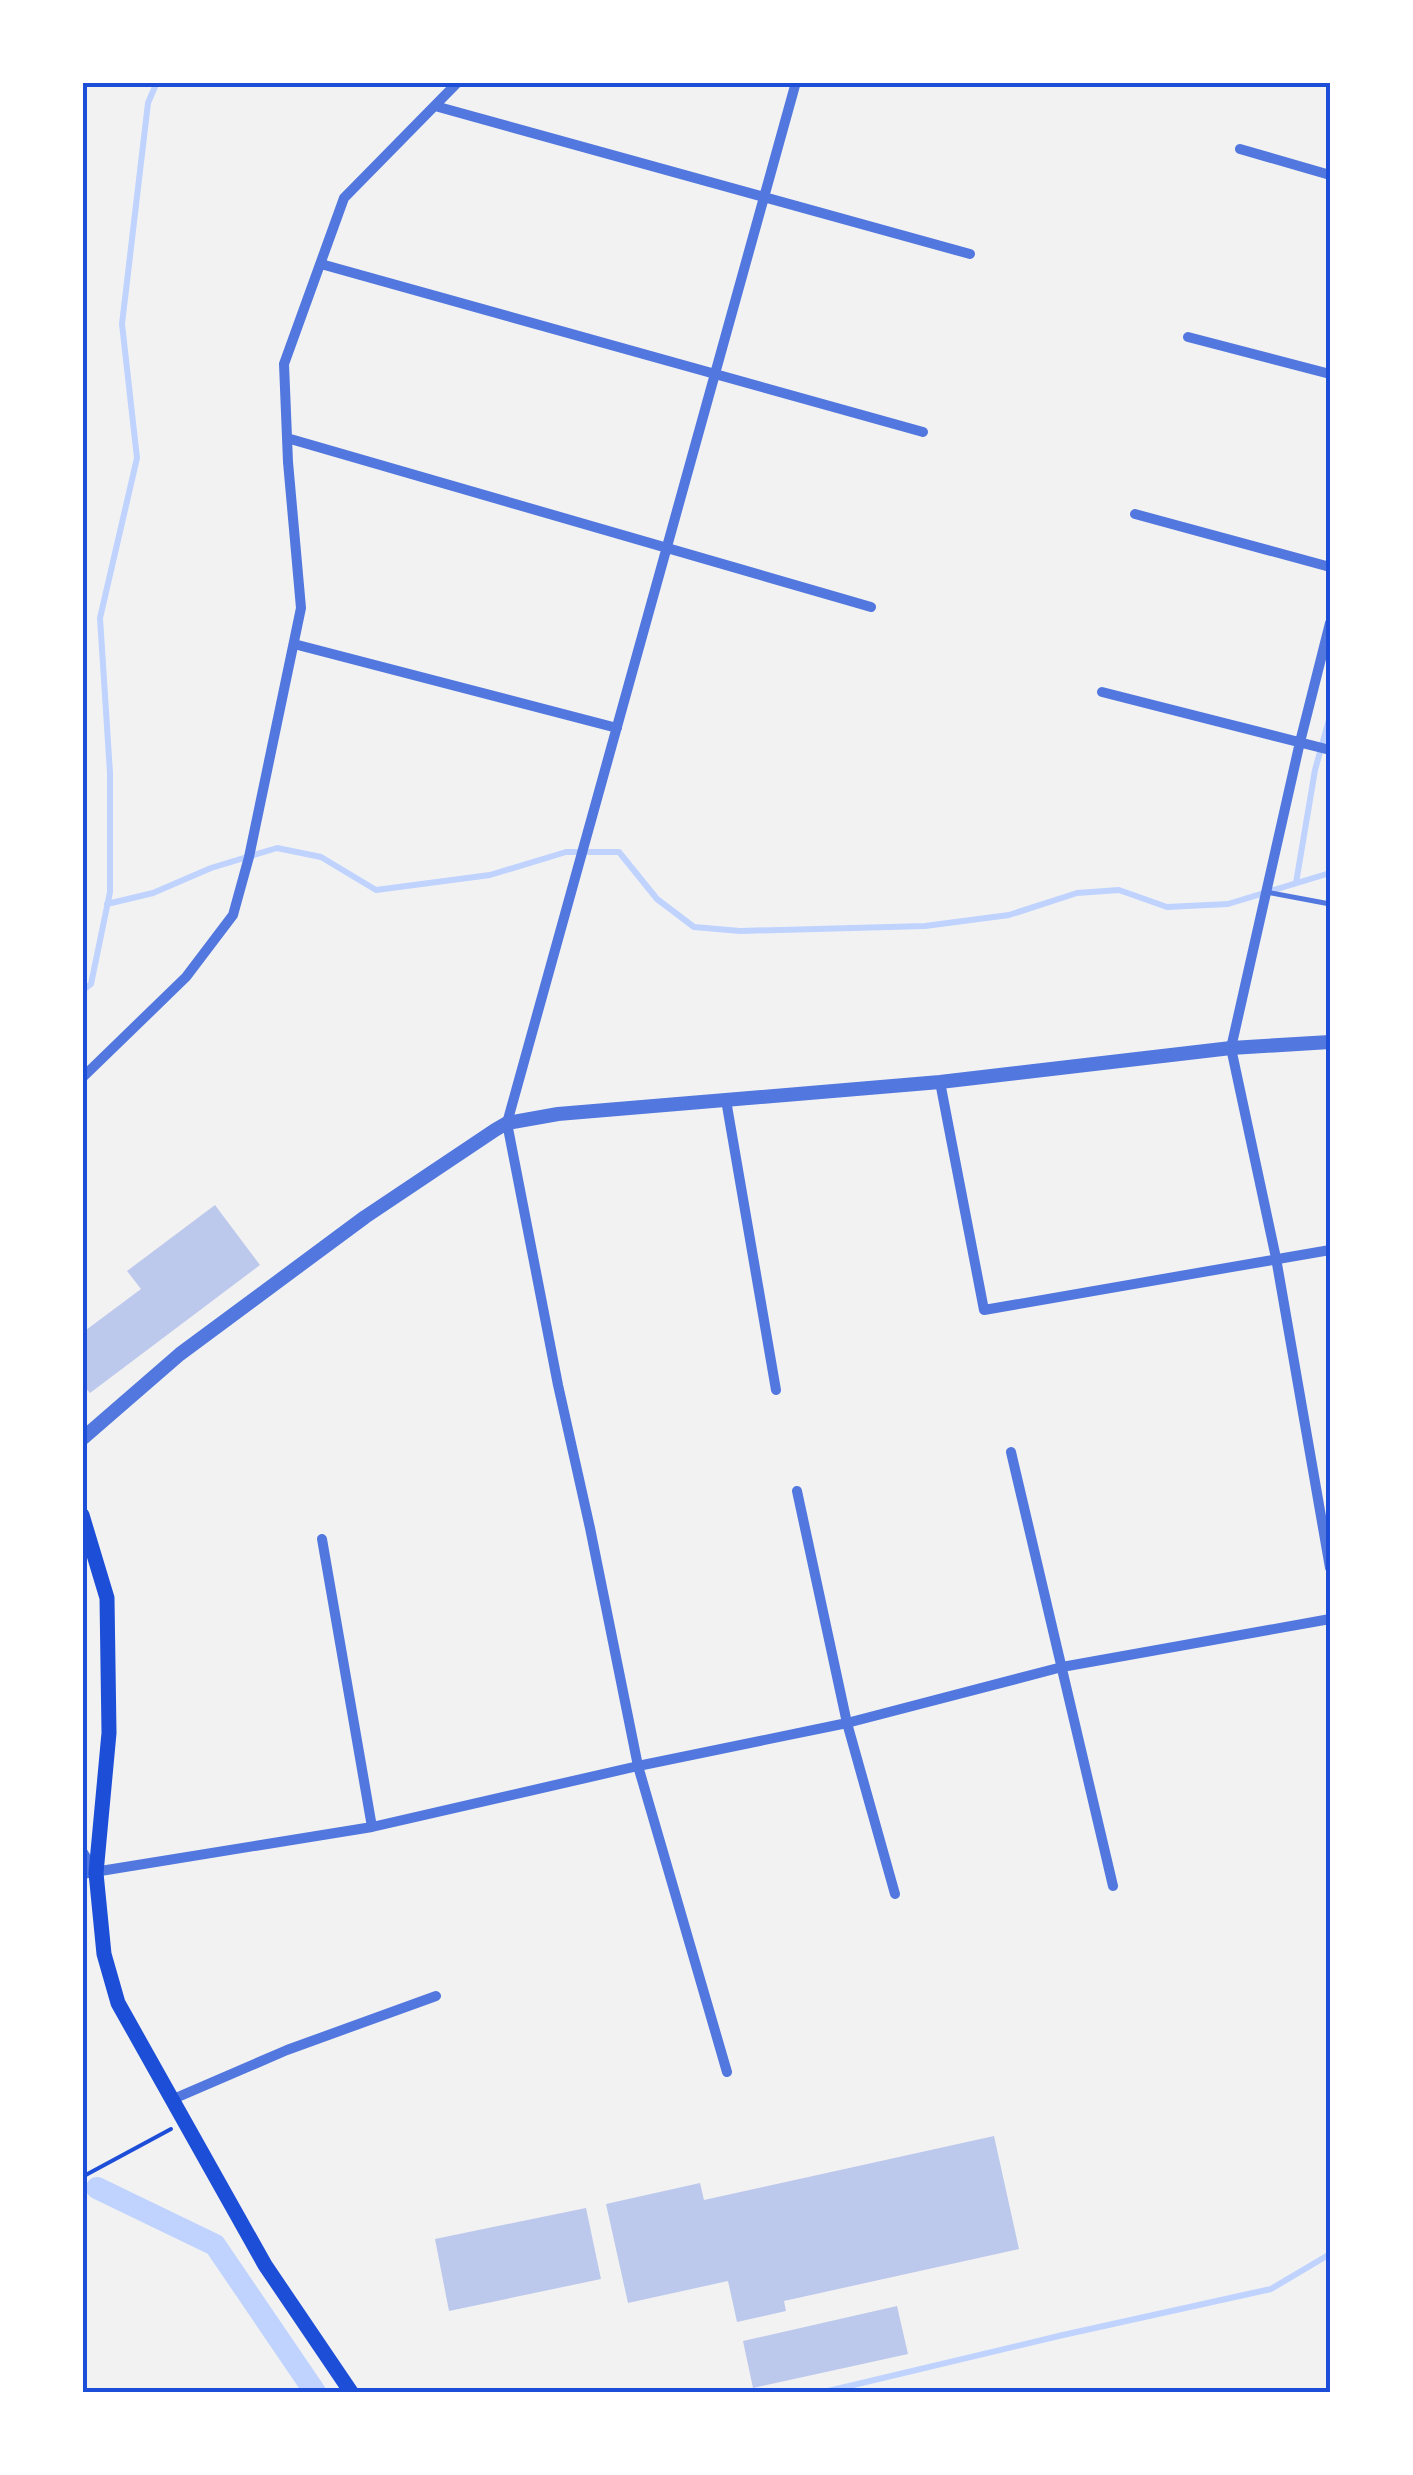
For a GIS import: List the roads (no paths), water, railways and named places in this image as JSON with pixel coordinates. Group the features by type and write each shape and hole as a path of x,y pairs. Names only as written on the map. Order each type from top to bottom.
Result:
{"main road":[{"path":"82,1515 107,1598 109,1733 89,1873 111,1982 118,2003 264,2264 350,2392"}],"street":[{"path":"82,1078 186,977 233,915 301,608 284,364 344,198 458,82"},
{"path":"728,2072 638,1766 507,1123 796,82"},
{"path":"435,106 970,254"},
{"path":"1240,149 1330,175"},
{"path":"321,264 923,432"},
{"path":"1188,337 1330,374"},
{"path":"287,438 871,607"},
{"path":"1135,514 1330,568"},
{"path":"1330,622 1230,1048 1276,1258 1330,1568"},
{"path":"294,644 617,728"},
{"path":"1102,692 1330,750"},
{"path":"82,1439 180,1354 318,1251 507,1123 558,1114 940,1082 1230,1048 1330,1042"},
{"path":"940,1082 984,1310 1330,1250"},
{"path":"726,1100 776,1390"},
{"path":"1011,1452 1113,1886"},
{"path":"797,1491 846,1722 895,1894"},
{"path":"322,1538 372,1827"},
{"path":"82,1851 89,1873 372,1827 846,1722 1062,1667 1330,1619"},
{"path":"171,2100 287,2050 436,1996"}],"lane":[{"path":"1266,892 1330,904"}],"waterway":[{"path":"82,991 91,984 110,892 110,773 100,618 137,458 122,324 148,103 157,82"},
{"path":"1296,883 1315,770 1330,716"},
{"path":"107,904 153,893 211,868 277,848 321,857 376,890 490,875 566,852 619,852 657,899 694,927 740,931 925,926 1009,915 1077,893 1119,890 1167,907 1228,904 1330,873"},
{"path":"97,2188 215,2245 315,2392"},
{"path":"824,2392 1271,2289 1330,2254"}]}
